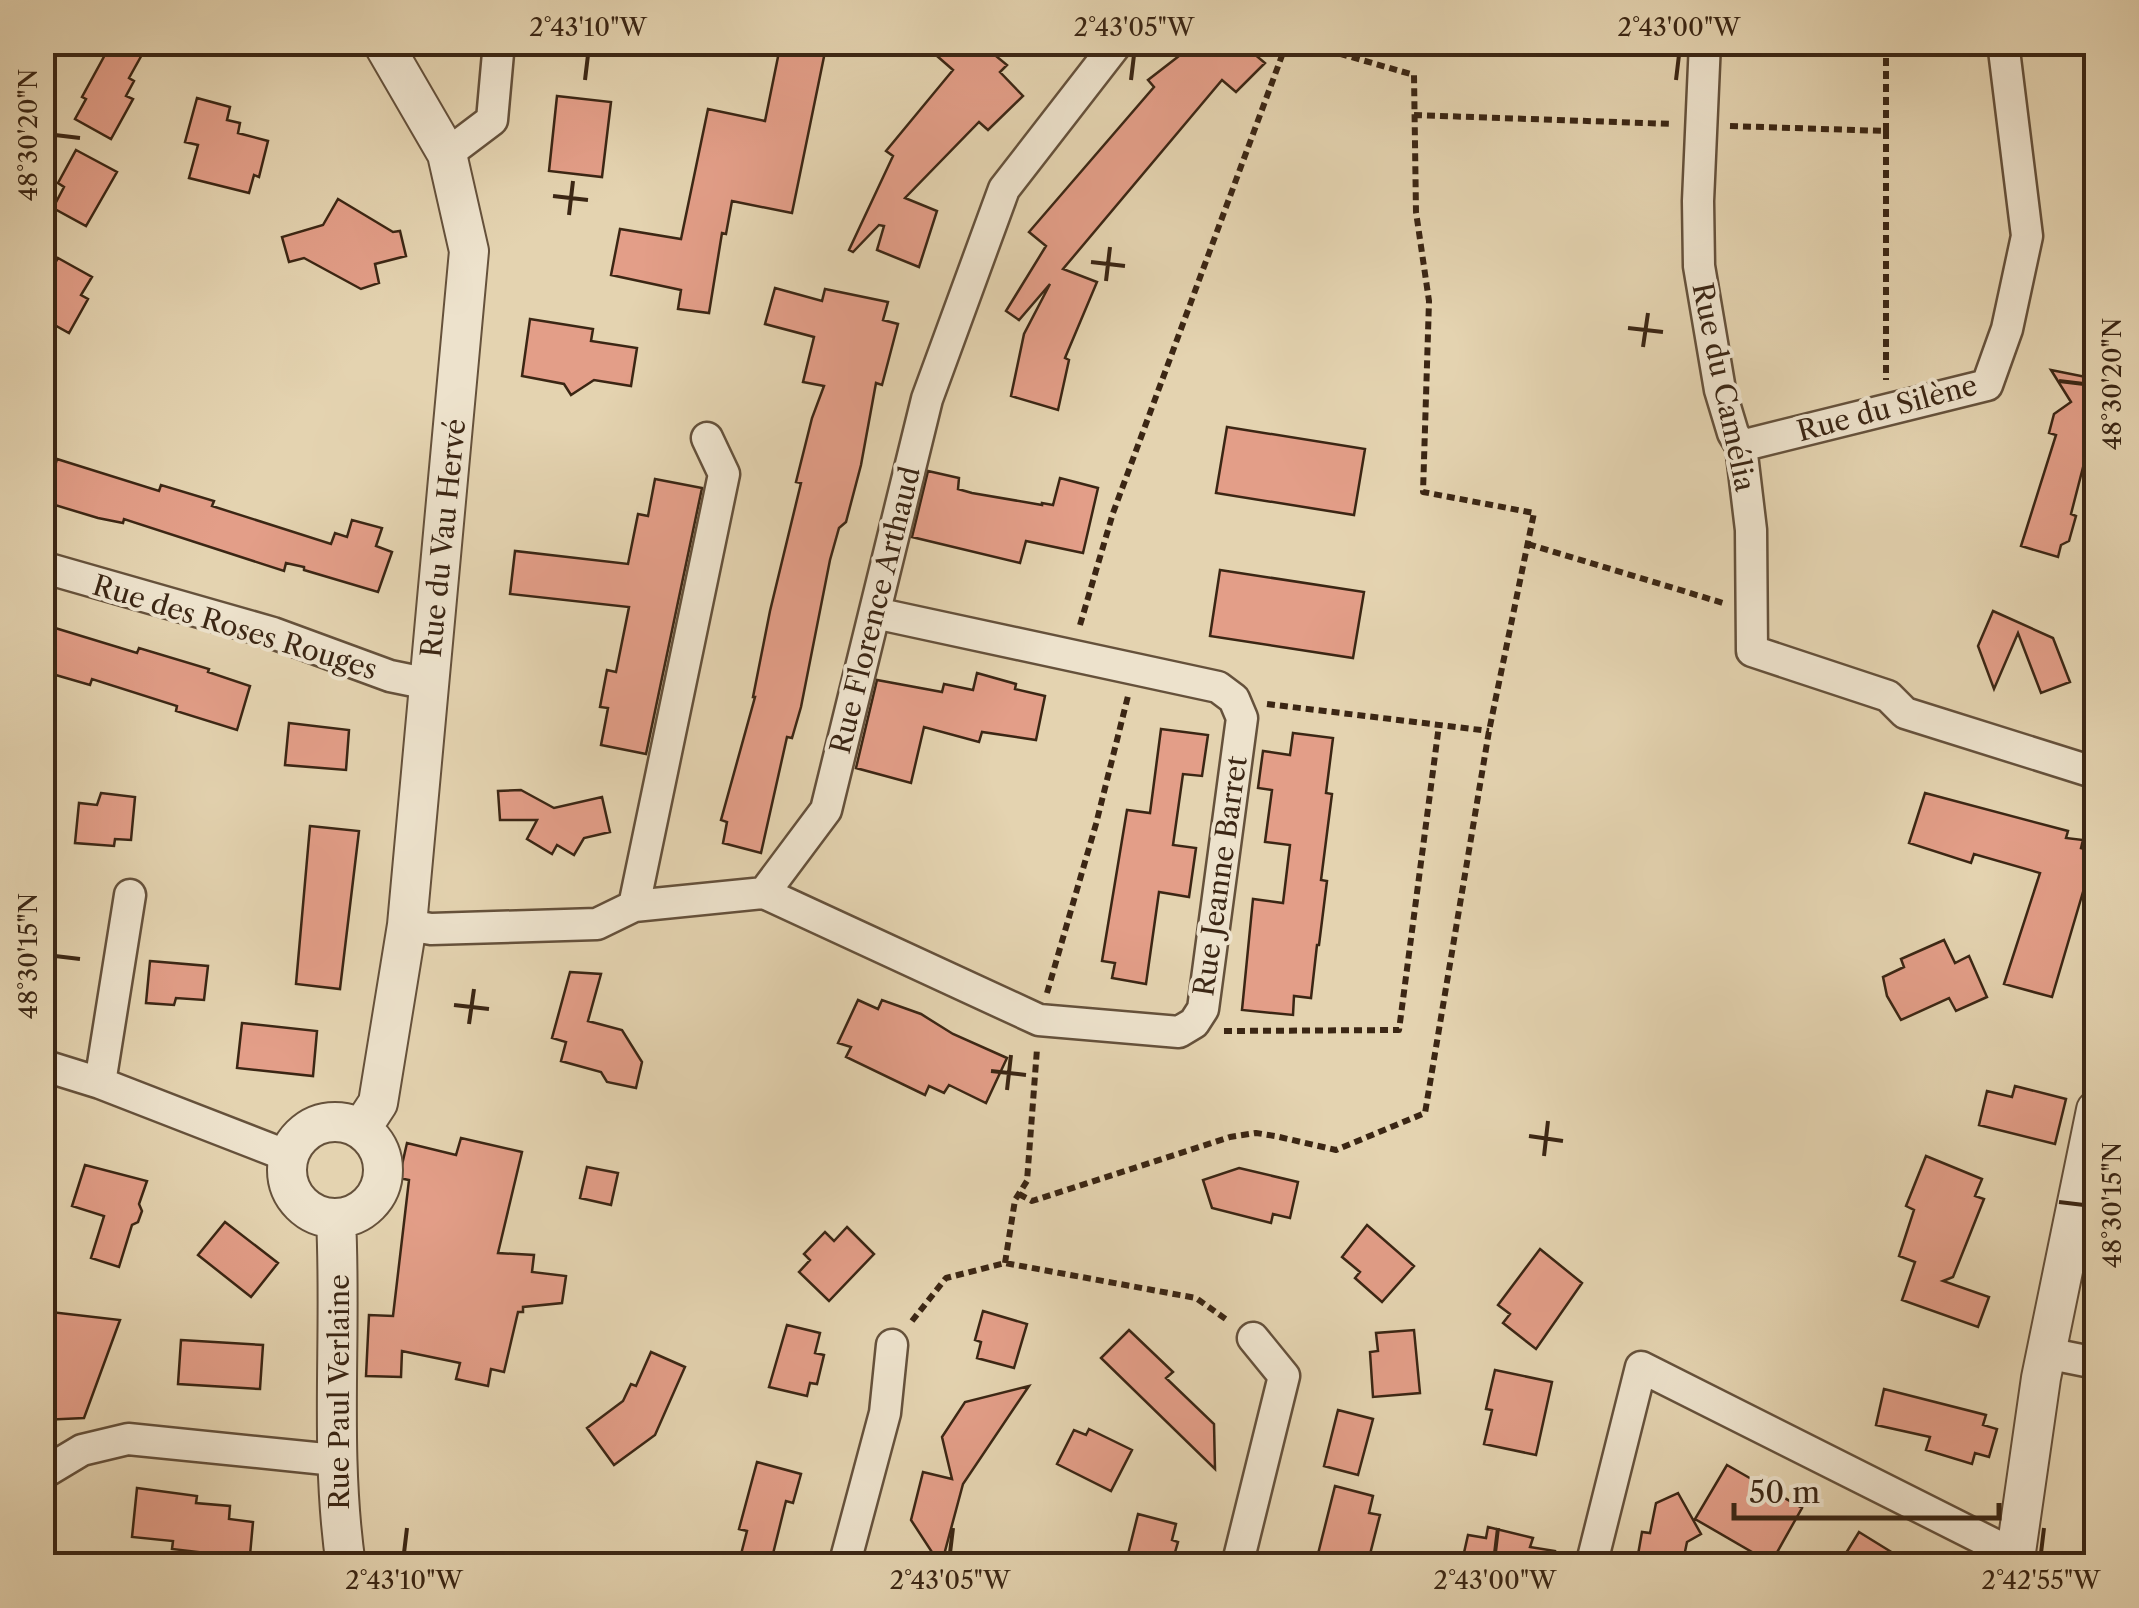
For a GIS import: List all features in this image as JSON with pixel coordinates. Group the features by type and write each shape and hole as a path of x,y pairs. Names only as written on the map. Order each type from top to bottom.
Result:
{"street":[{"name":"Rue du Vau Hervé","path":"361,1130 378,1103 407,925 469,252 447,154 382,42"},
{"path":"447,154 492,120 499,42"},
{"name":"Rue Florence Arthaud","path":"764,893 826,810 927,399 1004,189 1118,42"},
{"name":"Rue du Camélia","path":"1705,42 1699,266 1720,390 1741,446 1751,530 1752,651 1888,696 1905,713 2096,774"},
{"name":"Rue du Silène","path":"1741,446 1987,385 2007,328 2027,236 2003,42"},
{"path":"634,906 724,474 707,438"},
{"name":"Rue des Roses Rouges","path":"42,567 273,633 390,676 429,684"},
{"path":"875,613 1218,687 1234,699"},
{"name":"Rue Jeanne Barret","path":"764,893 1039,1020 1179,1032 1194,1023 1202,1009 1242,718 1234,699"},
{"path":"407,925 431,930 597,924 634,906 764,893"},
{"path":"100,1083 130,895"},
{"path":"42,1065 100,1083 288,1156"},
{"path":"1590,1566 1640,1367 2015,1560 2046,1354 2096,1110"},
{"path":"347,1123 361,1130 380,1153 382,1183 365,1208 336,1218 321,1217 296,1200 286,1171 294,1142 318,1125 347,1123"},
{"name":"Rue Paul Verlaine","path":"336,1218 339,1268 335,1460 346,1566"},
{"path":"1237,1566 1284,1376 1252,1338"},
{"path":"844,1566 885,1413 892,1345"},
{"path":"2046,1354 2096,1362"},
{"path":"42,1474 82,1450 128,1440 335,1460"}],"path":[{"path":"1072,656 1113,513 1288,42"},
{"path":"1019,1194 1032,1201 1230,1137 1275,1136 1336,1150 1425,1113 1489,731 1534,513 1423,492 1429,301 1416,212 1414,75 1300,42"},
{"path":"1886,131 1886,376 1890,411"},
{"path":"1528,544 1750,611"},
{"path":"1005,1263 1019,1194 1027,1181 1039,1020 1096,824 1134,670"},
{"path":"1234,699 1489,731"},
{"path":"1194,1023 1220,1031 1399,1030 1438,725"},
{"path":"892,1345 946,1278 1005,1263 1196,1298 1252,1338"}],"building":[{"path":"112,42 149,42 129,78 134,81 126,96 133,99 111,139 75,119 86,99 82,97"},
{"path":"781,42 827,42 792,213 732,201 726,234 722,233 709,313 678,309 681,290 611,275 620,229 681,239 708,109 765,121"},
{"path":"921,42 979,42 1007,65 1000,72 1023,96 988,130 979,122 905,198 937,211 919,267 877,250 884,226 879,225 853,252 849,250 893,156 886,151 953,70"},
{"path":"1197,42 1240,42 1265,63 1236,92 1222,80 1063,269 1097,282 1065,358 1069,360 1058,410 1011,396 1024,334 1050,284 1019,320 1006,311 1046,246 1029,232 1154,87 1148,80"},
{"path":"557,96 611,102 602,177 549,171"},
{"path":"197,98 230,107 227,120 240,123 238,133 268,141 259,177 254,175 249,193 189,178 198,145 185,142"},
{"path":"76,150 117,172 86,226 53,208 64,187 58,183"},
{"path":"338,199 393,232 400,231 406,256 375,264 379,283 361,289 304,258 289,262 282,237 323,225"},
{"path":"58,258 92,277 81,295 88,299 69,333 42,318 42,286"},
{"path":"775,288 822,301 825,289 888,302 883,320 898,324 882,385 876,383 846,522 839,528 830,560 801,707 792,738 787,737 761,853 723,843 727,822 721,820 755,697 770,611 801,483 796,482 824,386 803,382 814,337 765,324"},
{"path":"530,319 593,329 591,341 637,348 631,386 594,380 571,395 564,384 522,376"},
{"path":"2051,370 2096,379 2096,445 2094,441 2089,444 2071,514 2076,516 2069,541 2061,545 2058,557 2021,546 2056,435 2049,433 2054,414 2071,402"},
{"path":"1227,427 1365,449 1354,515 1216,493"},
{"path":"57,459 159,491 161,485 214,501 212,506 331,544 335,533 347,537 352,520 382,528 376,546 392,552 378,592 304,567 286,563 284,571 124,519 123,523 98,518 45,502"},
{"path":"928,471 959,478 958,489 1042,505 1053,505 1060,478 1098,488 1083,553 1026,541 1020,563 912,537"},
{"path":"655,479 702,488 646,754 601,745 608,708 600,707 607,670 616,672 629,607 510,594 515,551 628,564 638,514 648,516"},
{"path":"1220,570 1364,592 1353,658 1210,636"},
{"path":"1993,611 2053,638 2070,682 2041,693 2018,633 1994,689 1978,646"},
{"path":"42,624 137,653 139,648 250,686 237,730 92,679 90,685 42,671"},
{"path":"977,673 1045,696 1036,740 982,732 979,742 924,727 911,783 856,768 877,680 942,692 944,684 973,690"},
{"path":"289,723 349,730 346,770 285,765"},
{"path":"1161,729 1208,735 1202,776 1183,774 1173,845 1196,848 1189,897 1159,892 1146,984 1112,978 1115,963 1102,961 1127,810 1150,813"},
{"path":"1293,733 1333,738 1326,793 1332,794 1321,880 1327,881 1319,945 1311,998 1294,996 1293,1015 1242,1010 1253,899 1283,903 1290,845 1265,842 1272,790 1258,788 1263,751 1290,755"},
{"path":"521,790 554,808 602,797 610,832 584,838 574,855 557,845 552,854 527,839 537,820 500,820 498,791"},
{"path":"101,793 135,797 131,840 115,839 114,846 75,843 79,803 97,805"},
{"path":"1925,793 2068,831 2066,838 2083,840 2081,848 2096,852 2087,893 2083,892 2052,997 2004,984 2040,873 1974,854 1971,863 1909,843"},
{"path":"310,826 359,831 340,989 296,984"},
{"path":"1944,940 1955,963 1969,956 1987,997 1956,1011 1949,998 1901,1020 1887,996 1883,977 1904,967 1901,959"},
{"path":"150,961 208,966 204,1000 176,998 174,1005 146,1003"},
{"path":"570,972 601,974 588,1021 622,1030 642,1062 636,1088 607,1082 601,1072 561,1061 566,1042 552,1038"},
{"path":"858,1000 878,1009 882,1000 921,1014 953,1034 1007,1058 986,1103 949,1085 944,1093 929,1086 925,1095 846,1057 851,1047 838,1043"},
{"path":"242,1023 317,1031 313,1076 237,1068"},
{"path":"2015,1086 2066,1099 2055,1144 1979,1125 1987,1091 2012,1097"},
{"path":"461,1138 522,1152 498,1253 534,1255 532,1272 566,1276 562,1303 523,1307 523,1312 518,1312 504,1372 491,1369 488,1386 456,1379 460,1363 402,1351 401,1377 366,1376 369,1315 393,1316 409,1180 399,1178 407,1143 456,1155"},
{"path":"1926,1156 1982,1179 1975,1196 1984,1199 1953,1277 1943,1281 1989,1297 1978,1327 1902,1300 1915,1262 1899,1256 1914,1210 1906,1206"},
{"path":"85,1165 147,1181 139,1204 142,1211 138,1222 132,1225 119,1267 91,1258 104,1216 72,1206"},
{"path":"587,1167 618,1173 611,1205 580,1198"},
{"path":"1239,1168 1298,1182 1290,1218 1273,1214 1271,1223 1212,1208 1203,1180"},
{"path":"225,1222 278,1263 251,1297 198,1255"},
{"path":"1367,1225 1414,1266 1382,1302 1355,1278 1360,1272 1342,1257"},
{"path":"847,1227 874,1254 829,1301 799,1272 810,1260 804,1254 825,1232 834,1241"},
{"path":"1540,1249 1582,1283 1536,1349 1503,1323 1510,1314 1498,1305"},
{"path":"42,1311 120,1320 84,1418 42,1420"},
{"path":"983,1311 1027,1324 1014,1368 977,1358 981,1342 975,1340"},
{"path":"787,1325 820,1333 815,1353 824,1355 817,1384 810,1383 807,1396 769,1387"},
{"path":"1129,1330 1173,1372 1166,1378 1214,1424 1215,1469 1101,1358"},
{"path":"1414,1330 1420,1393 1373,1397 1370,1352 1378,1351 1376,1333"},
{"path":"181,1340 263,1345 260,1389 178,1384"},
{"path":"651,1352 685,1367 655,1435 614,1465 587,1428 623,1401 631,1384 636,1386"},
{"path":"1495,1370 1552,1382 1536,1455 1484,1444 1492,1410 1486,1409"},
{"path":"1029,1386 963,1484 941,1566 911,1520 923,1472 952,1479 942,1437 965,1402"},
{"path":"1884,1389 1986,1415 1983,1425 1997,1429 1989,1457 1975,1453 1972,1464 1926,1450 1930,1437 1876,1425"},
{"path":"1338,1410 1373,1419 1358,1475 1324,1466"},
{"path":"1089,1429 1132,1450 1111,1491 1057,1464 1074,1430 1086,1435"},
{"path":"757,1462 801,1474 793,1503 786,1501 770,1566 738,1566 747,1531 739,1529"},
{"path":"1727,1465 1802,1508 1771,1563 1695,1519"},
{"path":"1335,1486 1373,1496 1369,1513 1380,1515 1367,1566 1315,1566"},
{"path":"137,1488 197,1496 196,1503 230,1506 229,1519 253,1522 249,1566 206,1566 207,1553 172,1549 173,1541 132,1537"},
{"path":"1678,1493 1701,1534 1687,1542 1682,1566 1636,1566 1642,1532 1650,1533 1656,1503"},
{"path":"1138,1514 1176,1524 1172,1540 1178,1542 1171,1566 1125,1566"},
{"path":"1488,1527 1533,1538 1530,1547 1555,1551 1554,1566 1461,1566 1468,1535 1486,1538"},
{"path":"1859,1532 1914,1566 1838,1566"}]}
